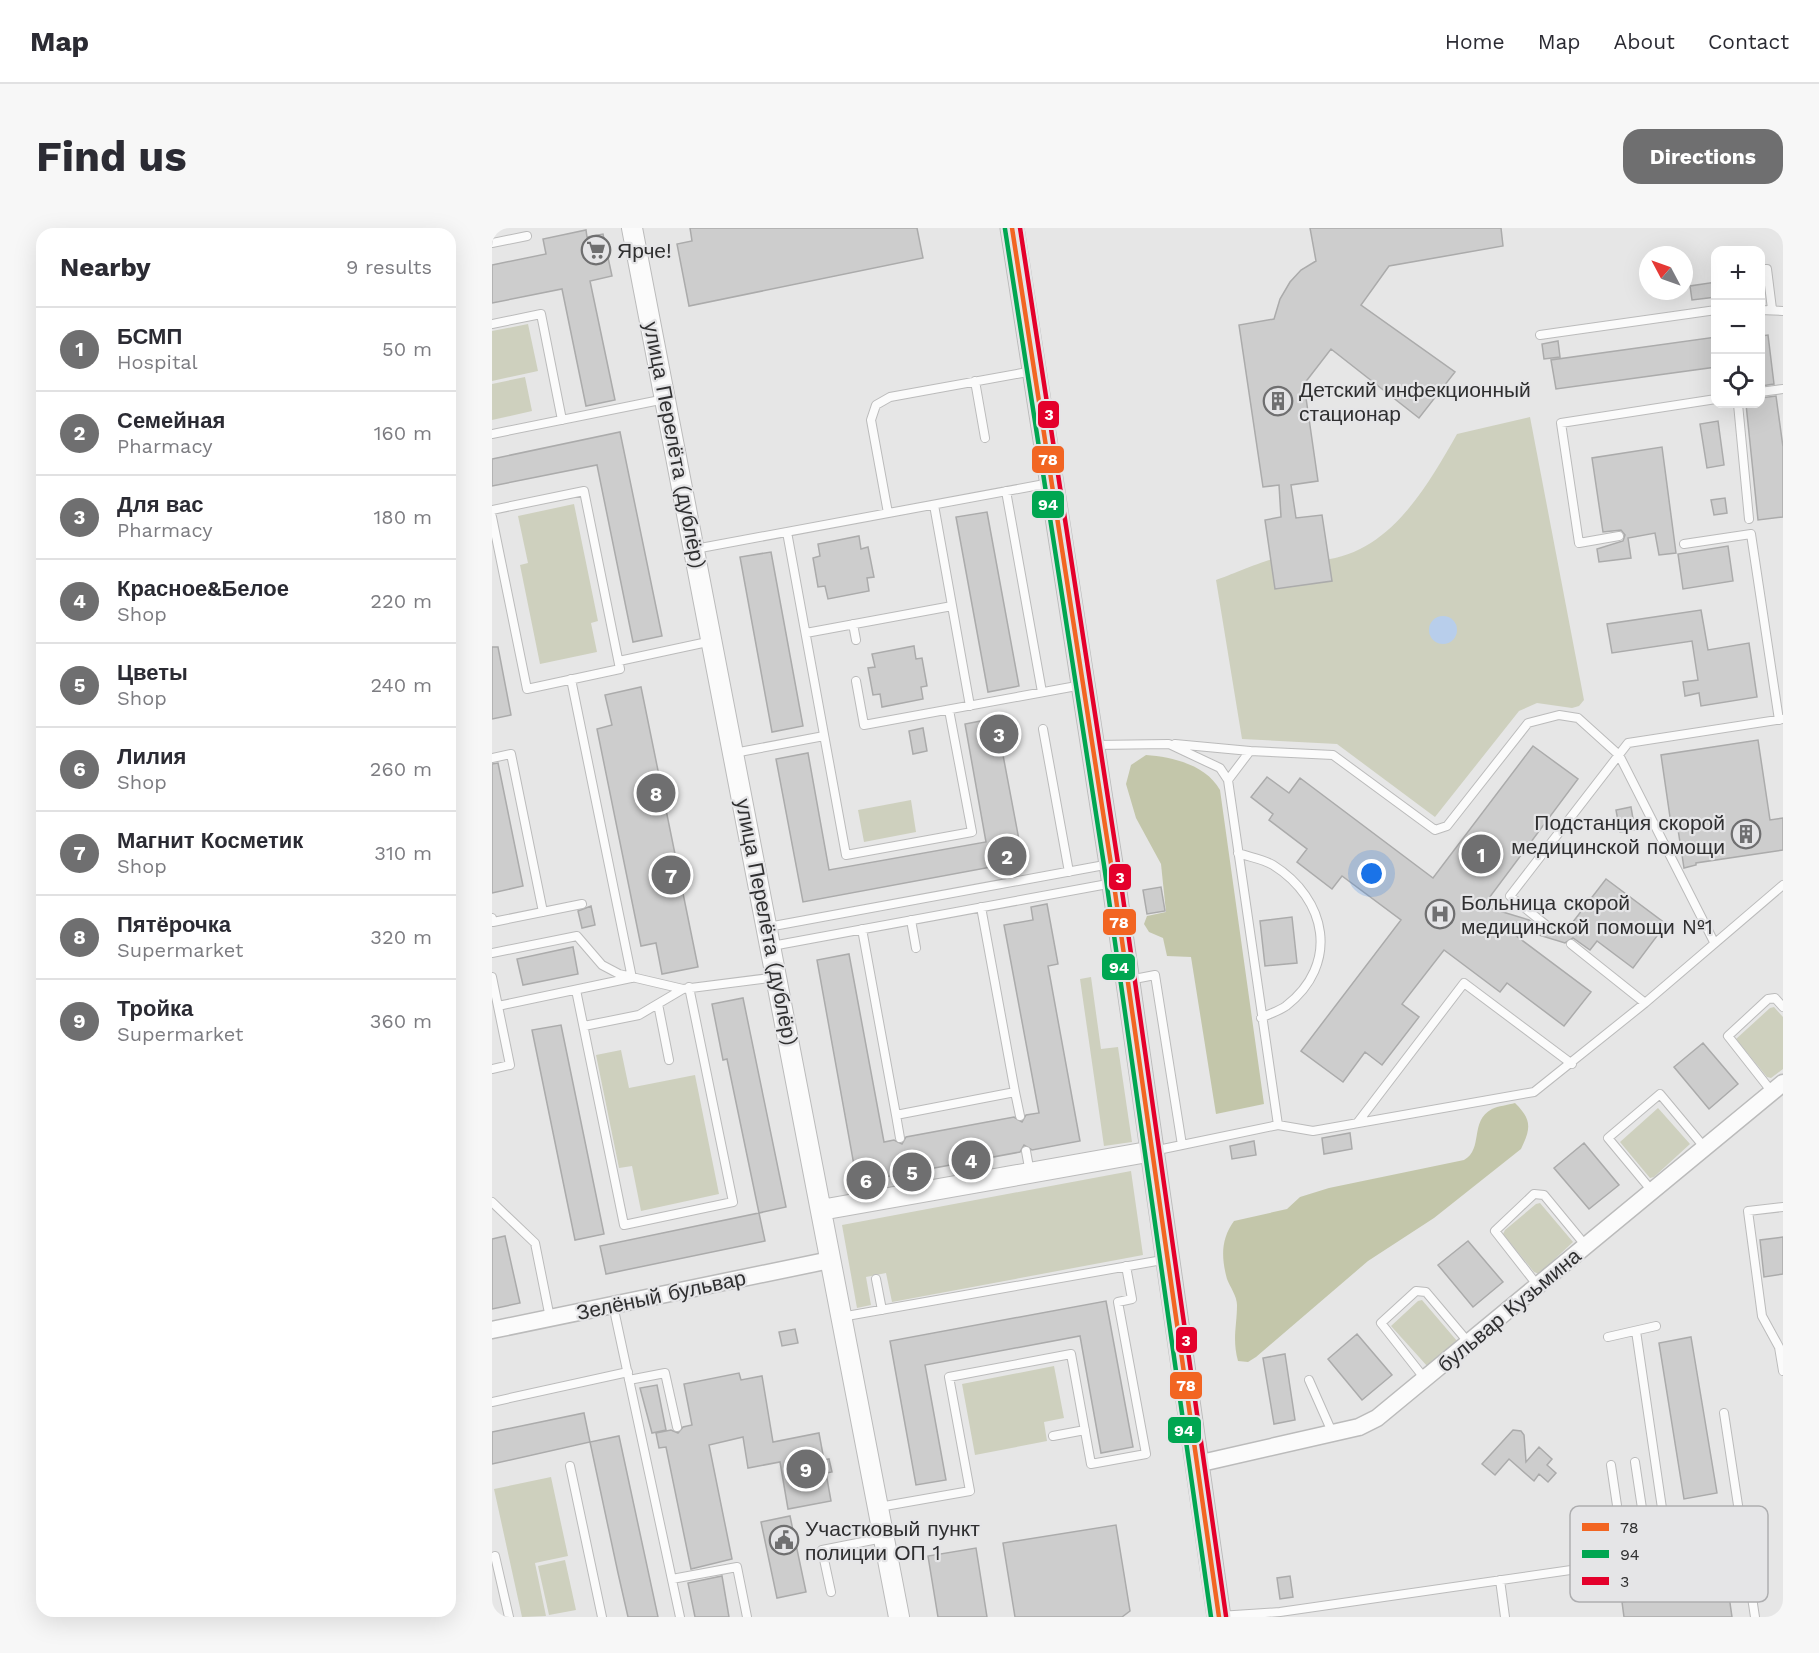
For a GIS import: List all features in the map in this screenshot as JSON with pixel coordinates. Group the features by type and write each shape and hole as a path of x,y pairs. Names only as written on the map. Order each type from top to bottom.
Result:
{"main road":[{"path":"1012,228 1093,745 1219,1617"}],"street":[{"name":"улица Перелёта (дублёр)","path":"632,228 899,1617"},
{"name":"бульвар Кузьмина","path":"1197,1464 1359,1426 1377,1418 1778,1087"},
{"path":"821,1210 1153,1151"},
{"name":"Зелёный бульвар","path":"492,1330 830,1260"}],"lane":[{"path":"492,243 527,236"},
{"path":"1765,268 1767,268 1772,309"},
{"path":"1765,310 1783,311"},
{"path":"1540,335 1711,311"},
{"path":"492,324 541,314 562,420"},
{"path":"888,513 871,420 876,405 890,397 1033,370"},
{"path":"975,381 985,438"},
{"path":"1765,391 1783,389"},
{"path":"492,434 665,398"},
{"path":"1619,536 1579,543 1561,423 1711,400"},
{"path":"1738,408 1749,519"},
{"path":"695,549 1051,483"},
{"path":"492,510 584,491 620,669 527,689 492,517"},
{"path":"1006,492 1042,692"},
{"path":"934,505 970,706"},
{"path":"787,532 846,855 972,832 950,710"},
{"path":"1546,925 1510,896 1628,743 1781,719 1751,534 1684,544"},
{"path":"806,633 952,606"},
{"path":"853,624 856,640"},
{"path":"619,661 713,641"},
{"path":"571,680 632,978"},
{"path":"856,681 864,725 1082,685"},
{"path":"1093,745 1170,744 1333,755 1435,830 1447,826 1528,723 1559,716 1578,718 1619,755 1714,942"},
{"path":"1043,729 1069,872"},
{"path":"734,753 824,736"},
{"path":"1170,744 1220,768 1228,780 1278,1125"},
{"path":"1228,780 1250,751"},
{"path":"492,758 511,754 543,912"},
{"path":"1238,853 1272,865 1302,891 1318,915 1322,948 1309,982 1286,1006 1261,1018"},
{"path":"770,937 1069,872 1112,873"},
{"path":"770,937 862,929 981,907 1112,873"},
{"path":"1153,1151 1278,1125 1313,1131 1534,1092 1572,1064 1783,885"},
{"path":"492,918 493,922 582,904"},
{"path":"981,907 1020,1116"},
{"path":"910,920 916,948"},
{"path":"862,929 900,1138"},
{"path":"492,953 576,936 602,965 632,978 686,988 777,976"},
{"path":"1570,944 1645,1003"},
{"path":"1128,980 1155,975 1182,1145"},
{"path":"492,977 510,1065 492,1069"},
{"path":"498,1006 632,978"},
{"path":"1358,1122 1464,983 1572,1064"},
{"path":"584,1026 639,1015 686,988"},
{"path":"576,990 624,1225 733,1202 686,988"},
{"path":"1778,1087 1728,1036 1768,999 1775,998 1783,1007"},
{"path":"658,1004 669,1060"},
{"path":"1652,1191 1608,1138 1657,1091 1705,1148"},
{"path":"896,1115 1015,1092"},
{"path":"1026,1151 1030,1173"},
{"path":"907,1173 910,1194"},
{"path":"1538,1286 1495,1231 1534,1194 1544,1195 1586,1246"},
{"path":"492,1202 535,1243 550,1318"},
{"path":"1783,1207 1748,1211 1762,1316 1779,1347 1783,1371"},
{"path":"841,1317 1168,1259"},
{"path":"878,1508 970,1491 949,1377 1071,1354 1091,1464 1146,1454 1118,1302 1132,1299 1126,1266"},
{"path":"876,1279 882,1310"},
{"path":"1425,1379 1381,1323 1416,1291 1426,1292 1469,1343"},
{"path":"613,1305 680,1617"},
{"path":"1608,1337 1656,1326"},
{"path":"1636,1331 1662,1506"},
{"path":"492,1402 629,1376 665,1373 677,1427"},
{"path":"1309,1380 1332,1432"},
{"path":"1724,1413 1738,1506"},
{"path":"1053,1436 1085,1430"},
{"path":"1635,1461 1642,1506"},
{"path":"1611,1465 1617,1506"},
{"path":"570,1466 602,1617"},
{"path":"831,1592 822,1550 884,1538"},
{"path":"495,1556 509,1617"},
{"path":"672,1579 737,1567 747,1617"},
{"path":"1219,1617 1290,1614 1303,1609 1570,1571"},
{"path":"1500,1581 1505,1617"},
{"path":"1753,1602 1755,1617"},
{"path":"1303,1609 1308,1617"}],"green space":[{"path":"528,324 538,371 492,381 492,331"},
{"path":"525,377 532,411 492,420 492,384"},
{"path":"1530,417 1584,700 1579,706 1572,708 1537,703 1519,711 1435,817 1337,744 1242,739 1216,580 1283,556 1294,555 1322,560 1346,555 1367,545 1403,515 1419,496 1457,434"},
{"path":"574,504 598,621 591,623 597,652 540,664 520,565 528,563 518,516"},
{"path":"1146,755 1178,760 1198,768 1214,781 1220,790 1264,1104 1216,1114 1191,957 1167,956 1163,938 1149,932 1144,924 1147,916 1166,912 1161,864 1136,818 1126,784 1131,765"},
{"path":"911,800 916,832 864,842 858,810"},
{"path":"1091,977 1101,1049 1118,1047 1132,1142 1104,1146 1080,979"},
{"path":"1774,1007 1783,1017 1783,1069 1771,1078 1767,1077 1736,1039 1770,1008"},
{"path":"621,1050 629,1088 695,1075 719,1194 641,1211 632,1166 619,1168 596,1055"},
{"path":"1515,1103 1525,1114 1528,1125 1527,1135 1521,1149 1434,1218 1368,1261 1256,1357 1248,1362 1238,1361 1235,1339 1237,1302 1227,1279 1223,1256 1224,1241 1234,1221 1287,1209 1300,1197 1329,1188 1464,1160 1474,1149 1478,1128 1485,1114 1494,1108"},
{"path":"1658,1108 1690,1144 1654,1177 1650,1178 1620,1142"},
{"path":"1131,1171 1143,1255 892,1302 886,1273 866,1277 871,1305 857,1308 842,1225"},
{"path":"1540,1203 1573,1242 1539,1274 1534,1272 1503,1234 1536,1204"},
{"path":"1422,1300 1457,1341 1428,1367 1391,1326 1418,1301"},
{"path":"1054,1366 1064,1418 1044,1422 1047,1441 975,1455 962,1384"},
{"path":"551,1477 568,1556 535,1563 546,1616 522,1617 494,1489"},
{"path":"565,1560 576,1610 549,1615 538,1566"}],"water":[{"path":"1443,616 1453,620 1457,630 1453,640 1443,644 1433,640 1429,630 1433,620"}],"building":[{"path":"690,228 917,228 923,258 689,306 677,244 692,241"},
{"name":"Детский инфекционный стационар","path":"1310,228 1501,228 1503,246 1389,266 1361,305 1455,372 1419,418 1331,349 1304,384 1318,481 1291,485 1296,518 1322,515 1332,581 1275,589 1265,520 1281,517 1279,485 1263,487 1239,325 1274,319 1280,299 1290,282 1301,270 1316,261"},
{"path":"586,230 587,237 603,234 612,276 590,281 615,400 586,406 562,289 492,303 492,265 546,254 543,239"},
{"path":"1711,283 1711,298 1693,300 1693,286"},
{"path":"1765,335 1768,335 1774,384 1765,385 1765,354"},
{"path":"1711,338 1711,368 1556,389 1551,360"},
{"path":"1558,341 1560,357 1544,359 1542,344"},
{"path":"1776,396 1783,447 1783,517 1758,520 1746,408 1765,408 1765,397"},
{"path":"1718,421 1724,465 1707,468 1700,424"},
{"path":"620,432 662,636 633,642 597,465 492,486 492,459"},
{"path":"1662,447 1676,553 1659,555 1655,533 1628,538 1631,558 1599,562 1597,549 1623,541 1625,535 1621,530 1603,532 1592,458"},
{"path":"1725,498 1727,513 1714,515 1711,500"},
{"path":"987,512 1019,686 988,692 956,517"},
{"path":"859,536 861,549 868,547 874,577 867,578 869,591 828,599 825,586 818,587 813,558 820,556 818,544"},
{"path":"1728,546 1733,581 1683,589 1678,554"},
{"path":"771,552 803,726 772,732 740,557"},
{"path":"1701,610 1708,650 1749,643 1757,697 1701,706 1699,693 1685,696 1683,682 1698,680 1692,641 1612,653 1607,624"},
{"path":"914,646 916,659 922,658 927,686 921,687 923,699 882,707 880,694 873,695 868,668 875,667 872,654"},
{"path":"492,647 498,647 511,715 492,719"},
{"path":"641,687 698,967 662,974 656,943 641,946 597,729 612,725 605,695"},
{"path":"996,718 1023,861 803,902 776,759 808,753 829,870 986,842 965,724"},
{"path":"923,728 927,751 913,754 909,731"},
{"path":"1758,740 1770,820 1783,818 1783,850 1696,863 1696,865 1684,868 1677,823 1671,824 1661,755"},
{"name":"Больница скорой медицинской помощи №1","path":"1533,746 1578,779 1483,906 1529,920 1544,931 1552,927 1566,931 1606,879 1666,924 1633,968 1597,941 1590,950 1573,938 1565,943 1499,923 1591,992 1564,1026 1507,983 1500,992 1444,950 1402,1004 1419,1017 1382,1065 1365,1052 1343,1082 1301,1051 1401,920 1342,876 1332,889 1297,862 1307,849 1269,820 1273,814 1251,797 1267,777 1289,793 1300,778 1433,878"},
{"path":"498,763 523,886 492,893 492,764"},
{"path":"1631,807 1635,830 1620,832 1616,810"},
{"path":"1161,887 1165,911 1147,914 1143,890"},
{"path":"1047,904 1058,964 1048,966 1080,1141 1032,1150 1024,1145 1020,1152 913,1172 905,1167 901,1174 857,1182 817,960 849,954 884,1142 894,1140 902,1144 906,1137 1014,1117 1022,1122 1026,1115 1039,1113 1004,925 1033,920 1031,907"},
{"path":"591,906 595,925 582,928 578,911"},
{"path":"1292,917 1297,963 1265,966 1260,921"},
{"path":"573,947 578,974 523,985 517,959"},
{"path":"743,998 786,1207 759,1213 727,1059 723,1060 712,1004"},
{"path":"561,1025 604,1234 575,1240 532,1030"},
{"path":"1703,1043 1738,1084 1709,1109 1674,1067"},
{"path":"1350,1133 1352,1149 1324,1154 1322,1138"},
{"path":"1254,1141 1256,1155 1232,1159 1230,1146"},
{"path":"1584,1143 1619,1185 1589,1209 1554,1168"},
{"path":"759,1213 765,1241 606,1274 600,1246"},
{"path":"505,1236 520,1303 492,1309 492,1239"},
{"path":"1783,1237 1783,1274 1764,1277 1760,1240"},
{"path":"1468,1241 1503,1282 1473,1307 1438,1265"},
{"path":"1106,1301 1133,1447 1101,1453 1080,1336 925,1365 946,1480 916,1485 890,1341"},
{"path":"795,1329 798,1343 782,1346 779,1332"},
{"path":"1357,1334 1392,1375 1362,1400 1328,1359"},
{"path":"1691,1337 1717,1493 1684,1499 1659,1343"},
{"path":"1285,1354 1295,1420 1274,1424 1263,1358"},
{"path":"739,1373 741,1380 762,1376 773,1442 819,1433 824,1460 829,1459 832,1472 826,1473 831,1501 788,1509 780,1462 748,1468 743,1437 709,1445 732,1559 691,1569 666,1447 659,1448 656,1433 671,1430 678,1433 683,1427 692,1425 684,1384"},
{"path":"657,1385 666,1430 652,1433 640,1388"},
{"path":"584,1413 590,1442 492,1464 492,1432"},
{"path":"1513,1430 1521,1431 1524,1435 1526,1462 1539,1447 1552,1459 1547,1465 1556,1473 1548,1482 1539,1474 1534,1481 1509,1459 1495,1475 1482,1464"},
{"path":"619,1436 658,1617 628,1617 618,1573 590,1442"},
{"path":"790,1516 806,1592 777,1598 761,1522"},
{"path":"1116,1525 1130,1611 1122,1617 1015,1617 1003,1543"},
{"path":"976,1548 987,1617 938,1617 928,1556"},
{"path":"722,1576 729,1617 695,1617 688,1583"},
{"path":"1290,1576 1293,1597 1280,1599 1277,1578"},
{"path":"1622,1602 1730,1602 1732,1617 1624,1617"}],"transit line":[{"name":"78","path":"1012,228 1111,864 1219,1617"},
{"name":"3","path":"1020,228 1118,863 1226,1616"},
{"name":"94","path":"1005,229 1104,865 1211,1617"}],"place":[{"name":"Ярче!","path":"596,250"},
{"name":"Детский инфекционный стационар","path":"1278,401"},
{"name":"Для вас","path":"999,734"},
{"name":"Пятёрочка","path":"656,793"},
{"name":"Подстанция скорой медицинской помощи","path":"1746,834"},
{"name":"БСМП","path":"1481,854"},
{"name":"Семейная","path":"1007,856"},
{"name":"Магнит Косметик","path":"671,875"},
{"name":"Больница скорой медицинской помощи №1","path":"1440,914"},
{"name":"Красное&Белое","path":"971,1160"},
{"name":"Цветы","path":"912,1172"},
{"name":"Лилия","path":"866,1180"},
{"name":"Тройка","path":"806,1469"},
{"name":"Участковый пункт полиции ОП 1","path":"784,1540"}]}
